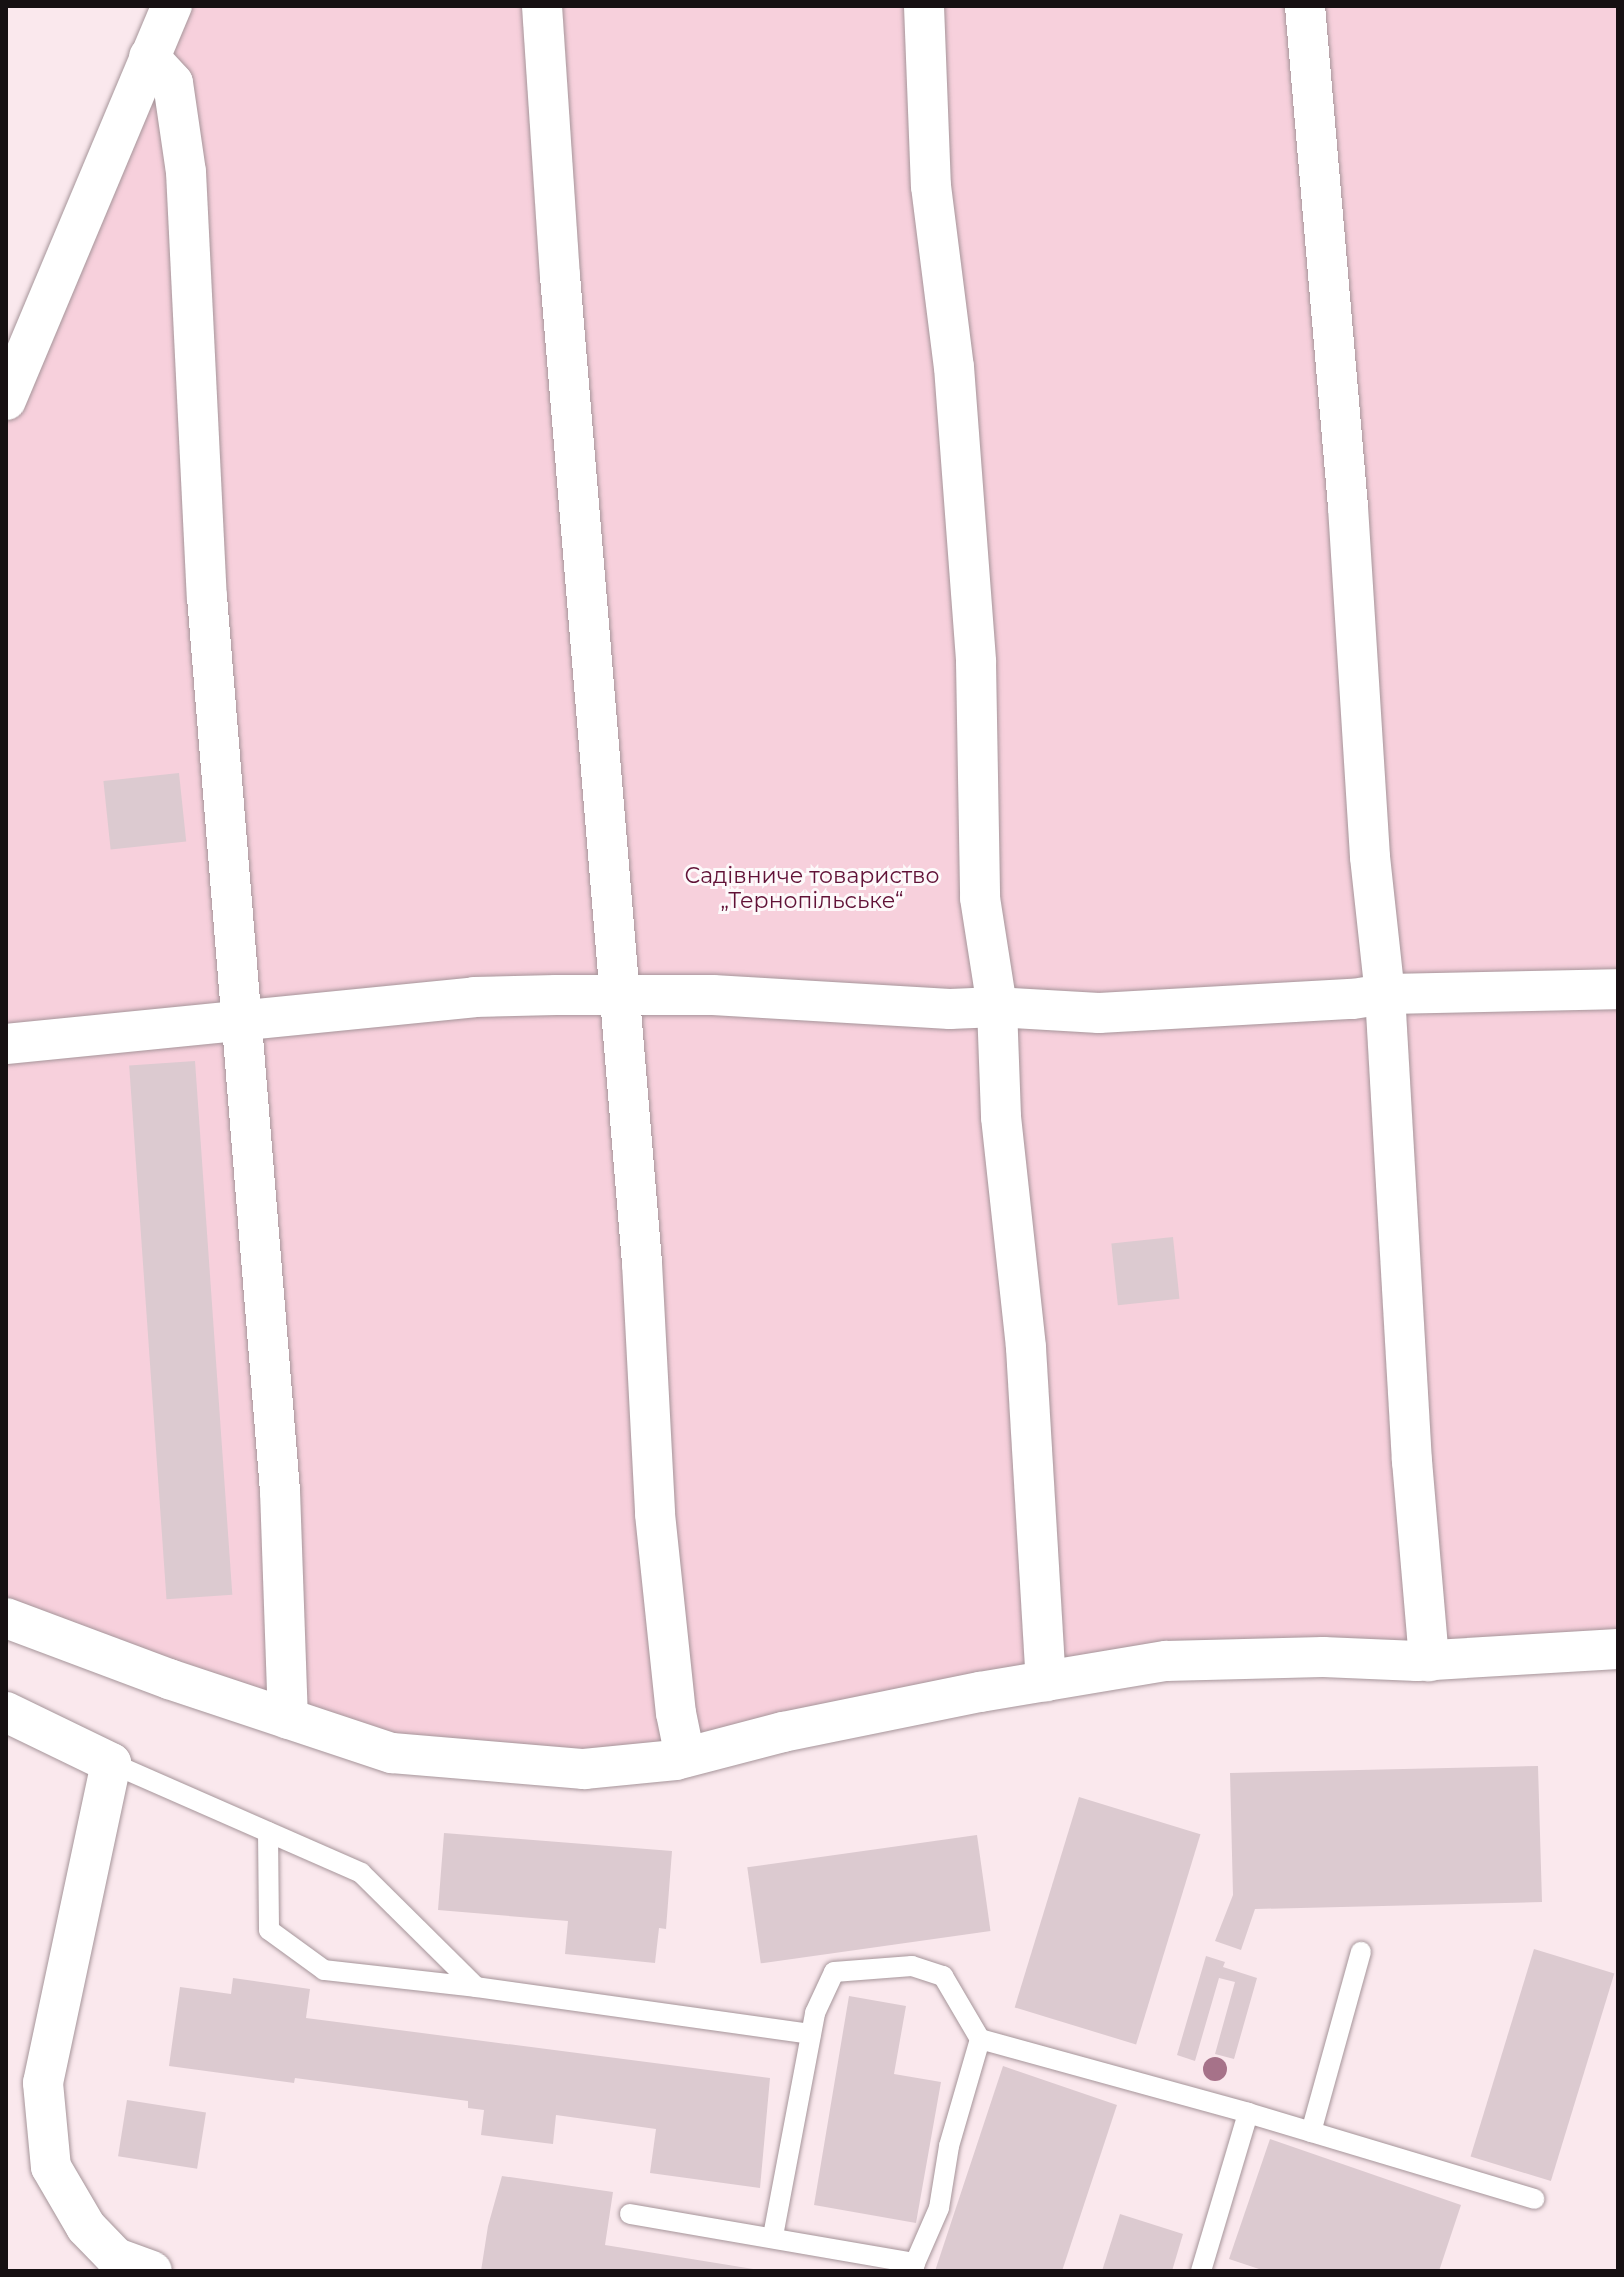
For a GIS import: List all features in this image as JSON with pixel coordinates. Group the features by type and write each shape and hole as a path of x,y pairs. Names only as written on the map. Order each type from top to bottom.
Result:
{"street":[{"path":"6,400 172,6"},
{"path":"542,6 560,276 622,993 642,1263 655,1514 676,1713 685,1757"},
{"path":"924,6 931,186 954,367 976,662 980,898 997,1007 1001,1117 1026,1348 1046,1681"},
{"path":"1305,6 1348,507 1370,857 1385,994 1412,1461 1429,1661"},
{"path":"149,57 173,83 186,172 207,597 280,1491 288,1719"},
{"path":"6,1044 474,997 622,993 1099,1013 1353,999 1385,994 1618,989"},
{"path":"6,1618 169,1679 392,1753 584,1769 685,1757 783,1732 1166,1661 1323,1657 1429,1661 1618,1649"},
{"path":"6,1712 111,1763 43,2083 51,2167 79,2215 116,2258 152,2271"}],"lane":[{"path":"111,1763 361,1873 476,1987"},
{"path":"268,1832 269,1930 324,1970 476,1987 811,2034"},
{"path":"1311,2132 1361,1952"},
{"path":"773,2236 815,2013 834,1972 912,1966 943,1976 980,2039 1248,2113 1534,2199"},
{"path":"630,2214 773,2236 914,2267 939,2208 949,2146 980,2039"},
{"path":"1201,2271 1248,2113"}],"green space":[{"name":"Садівниче товариство „Тернопільське“","path":"172,6 1618,6 1618,1649 1165,1661 676,1760 392,1753 6,1618 6,400"}],"building":[{"path":"179,773 186,842 111,850 103,781"},
{"path":"195,1061 232,1595 166,1599 129,1066"},
{"path":"1173,1237 1179,1299 1118,1305 1111,1243"},
{"path":"1538,1766 1542,1902 1255,1909 1241,1950 1215,1941 1233,1895 1230,1773"},
{"path":"1079,1797 1200,1834 1136,2045 1015,2007"},
{"path":"444,1833 672,1851 666,1929 659,1928 655,1963 565,1954 568,1921 438,1910"},
{"path":"977,1835 990,1931 761,1963 747,1867"},
{"path":"1534,1949 1614,1974 1551,2181 1471,2157"},
{"path":"1206,1956 1225,1962 1223,1967 1257,1978 1234,2059 1215,2054 1235,1982 1219,1978 1195,2061 1177,2055"},
{"path":"233,1978 310,1989 306,2018 770,2078 760,2188 650,2173 656,2129 556,2115 553,2144 481,2135 484,2110 468,2108 468,2101 295,2078 294,2083 169,2066 180,1987 231,1994"},
{"path":"849,1996 906,2006 894,2074 941,2082 916,2223 814,2205"},
{"path":"1003,2066 1117,2105 1062,2271 935,2271"},
{"path":"127,2100 206,2113 197,2169 118,2156"},
{"path":"1270,2139 1461,2205 1439,2271 1265,2271 1229,2259"},
{"path":"502,2176 613,2192 605,2245 765,2271 481,2271 488,2226"},
{"path":"1120,2214 1183,2234 1172,2271 1102,2271"}]}
